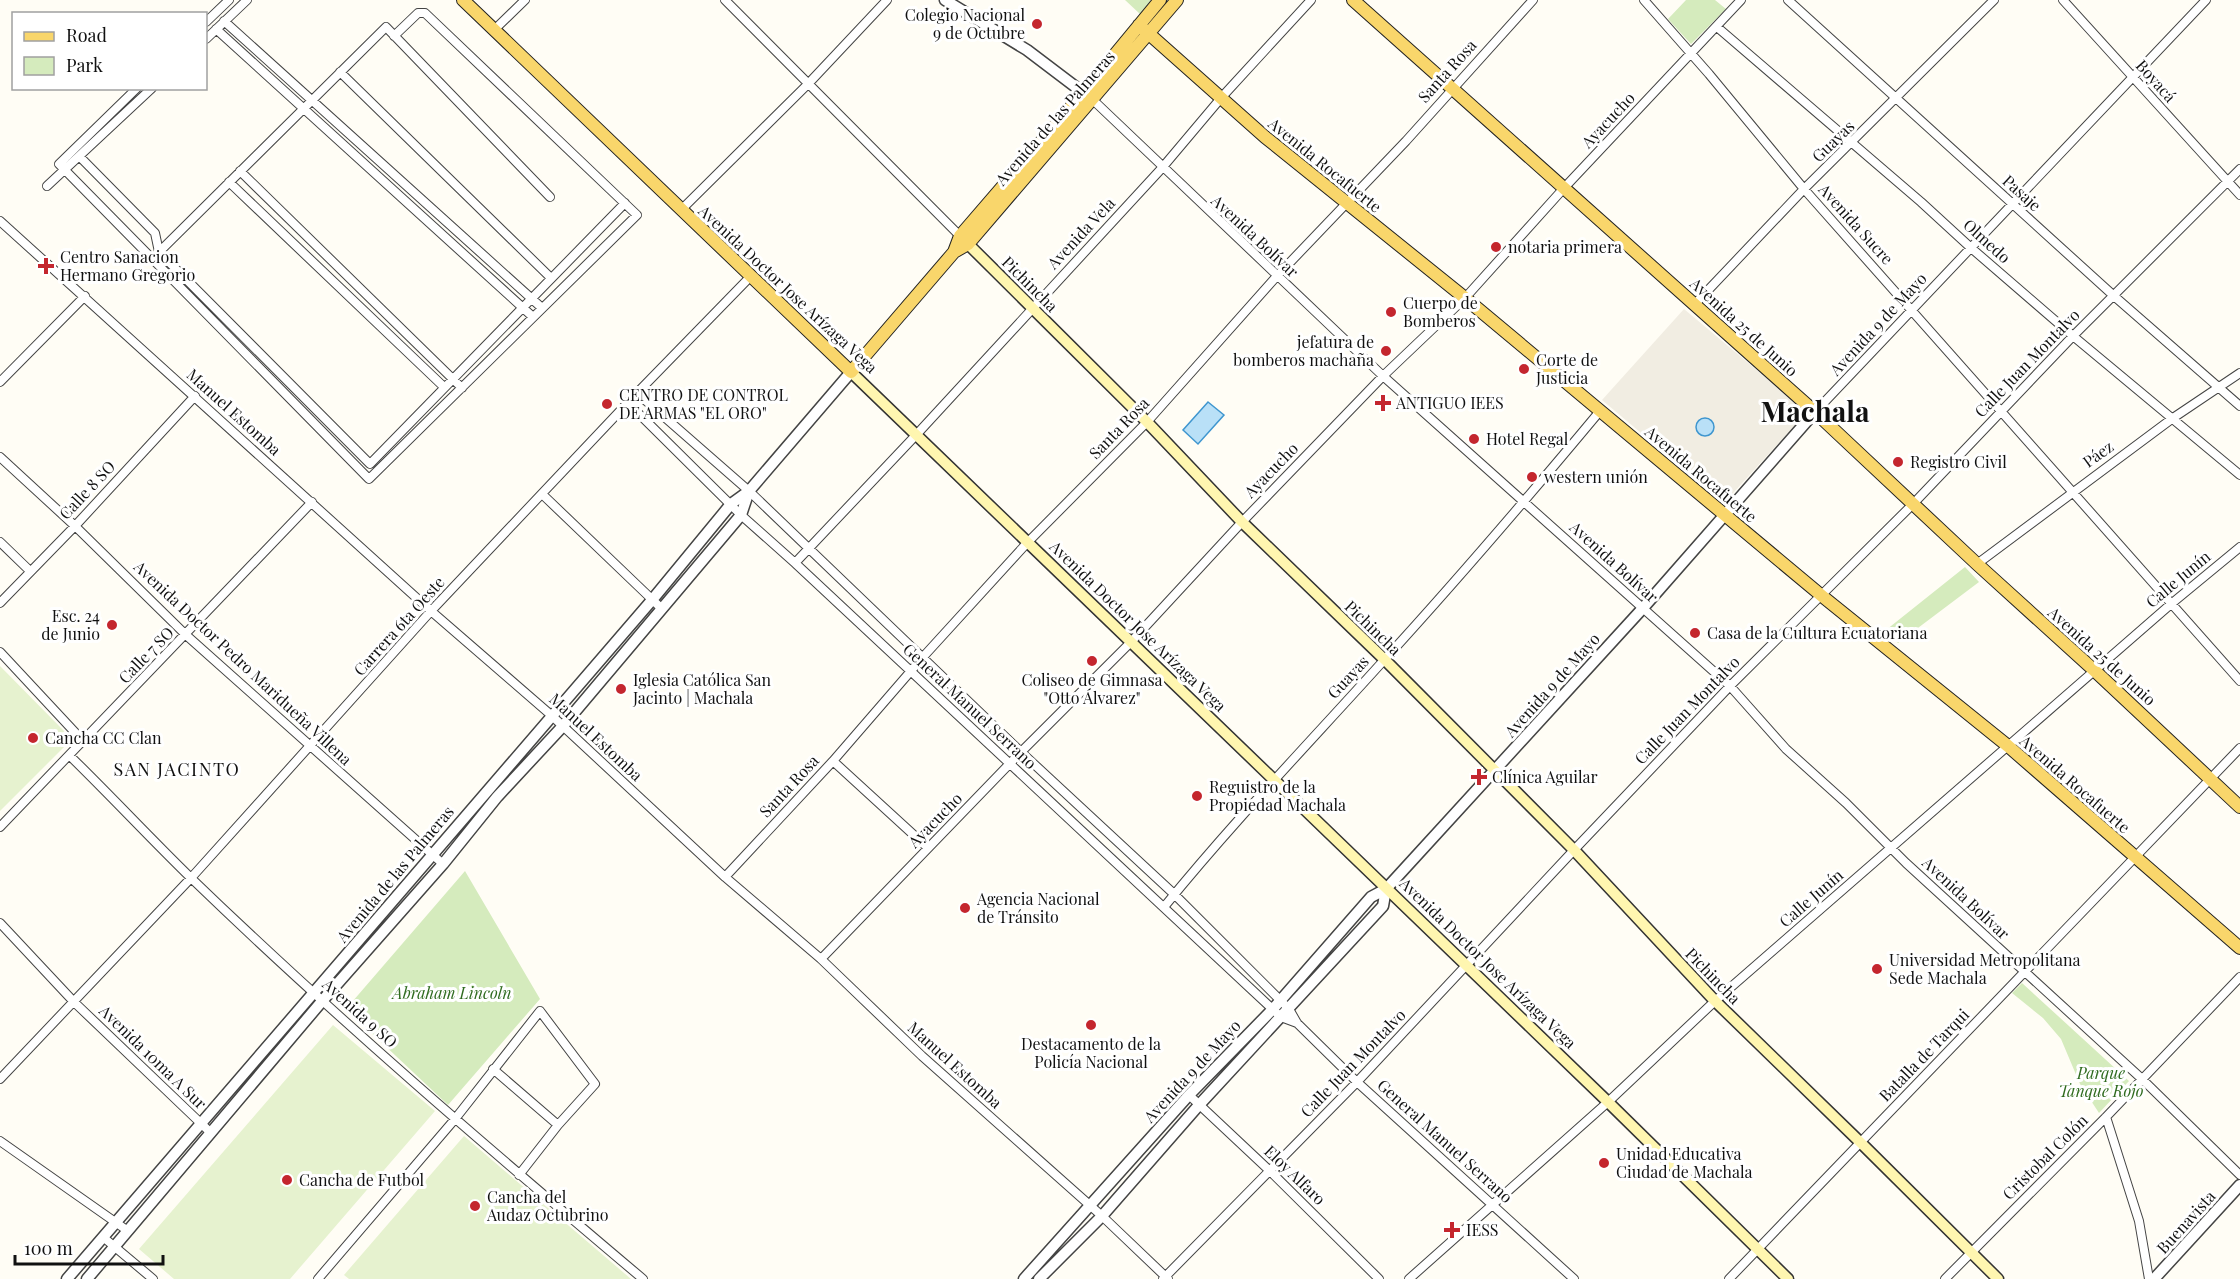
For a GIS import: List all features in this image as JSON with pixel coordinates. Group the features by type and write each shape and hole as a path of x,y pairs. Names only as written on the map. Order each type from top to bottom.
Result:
{"main road":[{"name":"Avenida Doctor Jose Arízaga Vega","path":"463,0 1274,778 1788,1279"},
{"name":"Avenida de las Palmeras","path":"1144,29 1160,0"},
{"name":"Avenida de las Palmeras","path":"851,372 1144,29 1177,0"},
{"name":"Avenida 25 de Junio","path":"1353,0 1815,412 2240,807"},
{"name":"Avenida Rocafuerte","path":"1144,29 1221,98 1346,203 1465,298 1822,596 2008,746 2135,859 2240,948"},
{"name":"Pichincha","path":"964,240 1147,422 1242,522 1574,850 1715,1001 1998,1279"}],"street":[{"path":"207,21 228,0"},
{"path":"207,38 247,0"},
{"path":"494,30 525,0"},
{"name":"Pichincha","path":"725,0 964,240"},
{"path":"681,210 808,84 888,0"},
{"name":"Avenida Bolívar","path":"945,0 1027,50 1088,97 1383,376 1730,686 1786,749 2142,1079 2240,1174"},
{"name":"Avenida Vela","path":"795,563 1162,168 1221,98 1311,0"},
{"name":"Santa Rosa","path":"725,877 833,761 923,657 1027,543 1147,422 1276,277 1406,141 1452,87 1533,0"},
{"name":"Avenida Sucre","path":"1644,0 1804,189 2240,681"},
{"name":"Ayacucho","path":"821,959 1131,642 1242,522 1383,376 1465,298 1564,188 1741,0"},
{"name":"Pasaje","path":"1788,0 2114,296 2240,406"},
{"name":"Guayas","path":"1694,304 1804,189 1853,143 1994,0"},
{"name":"Boyacá","path":"2063,0 2240,195"},
{"name":"Avenida 9 de Mayo","path":"1039,1279 1102,1215 1199,1105 1281,1009 1371,897 1386,889 1643,608 1815,412 2206,0"},
{"path":"135,90 59,164 369,479 637,215 424,13 418,13 394,36"},
{"path":"224,21 542,308"},
{"path":"152,259 386,27 550,197"},
{"name":"Olmedo","path":"1717,27 2073,336 2240,475"},
{"path":"216,29 534,317"},
{"path":"340,72 551,278"},
{"path":"47,186 150,90"},
{"path":"80,157 155,233 159,252 369,464 625,203"},
{"name":"Calle Juan Montalvo","path":"1166,1278 1357,1082 1730,686 1913,504 2073,336 2240,169"},
{"path":"240,171 462,388"},
{"path":"229,182 444,387"},
{"name":"Manuel Estomba","path":"0,221 431,611 551,716 725,877 821,959 922,1056 1089,1206 1102,1215 1166,1278"},
{"name":"Carrera 6ta Oeste","path":"0,1079 191,878 431,611 751,276"},
{"path":"0,382 85,297"},
{"name":"Avenida de las Palmeras","path":"87,1279 211,1133 432,854 652,600 731,504 749,491 851,372"},
{"name":"Páez","path":"1977,564 2173,418 2240,373"},
{"name":"General Manuel Serrano","path":"637,393 749,491 1021,752 1174,894 1281,1009"},
{"name":"Calle 8 SO","path":"0,603 195,396"},
{"name":"General Manuel Serrano","path":"628,403 741,515 1164,907 1297,1023 1357,1082 1574,1279"},
{"name":"Guayas","path":"1164,907 1274,778 1384,660 1525,501 1600,411"},
{"name":"Avenida Doctor Pedro Maridueña Villena","path":"0,457 75,525 186,635 443,864"},
{"name":"Avenida de las Palmeras","path":"67,1279 201,1124 443,864 497,797 562,727 741,515 749,491"},
{"path":"542,494 662,608"},
{"name":"Calle 7 SO","path":"0,827 312,502"},
{"path":"0,542 30,572"},
{"name":"Calle Junín","path":"1409,1279 1608,1102 1715,1001 2171,604 2240,547"},
{"path":"0,652 83,741"},
{"name":"Batalla de Tarqui","path":"1729,1279 2240,748"},
{"name":"Avenida 9 SO","path":"70,756 191,878 319,997 519,1175 643,1279"},
{"path":"833,761 928,848"},
{"name":"Avenida 10ma A Sur","path":"0,923 74,1002 211,1133"},
{"name":"Cristobal Colón","path":"1945,1279 2106,1117 2240,977"},
{"name":"Avenida 9 de Mayo","path":"1024,1279 1189,1095 1281,1009"},
{"path":"318,1279 455,1119 540,1011 595,1084 558,1125 519,1175"},
{"path":"493,1069 558,1125"},
{"name":"Eloy Alfaro","path":"1189,1095 1379,1279"},
{"path":"2106,1117 2139,1221 2149,1279"},
{"path":"0,1141 128,1231"},
{"name":"Buenavista","path":"2154,1279 2240,1185"},
{"path":"103,1237 153,1279"}],"green space":[{"path":"1125,0 1151,0 1140,14"},
{"path":"1686,0 1715,0 1726,9 1691,44 1668,19"},
{"path":"1965,567 1979,582 1898,643 1886,630"},
{"name":"Cancha CC Clan","path":"0,666 64,731 66,745 0,811"},
{"name":"Abraham Lincoln","path":"465,871 540,999 448,1105 346,1009"},
{"name":"Parque Tanque Rojo","path":"2022,983 2129,1081 2099,1113 2080,1084 2061,1039 2043,1018 2012,993"},
{"name":"Cancha de Futbol","path":"333,1025 435,1111 290,1279 174,1279 139,1249"},
{"name":"Cancha del Audaz Octubrino","path":"464,1136 631,1279 349,1279 344,1275"}],"shaded area":[{"path":"1684,309 1807,412 1724,503 1602,400"}],"water":[{"path":"1208,402 1224,415 1198,444 1183,430"},
{"path":"1705,418 1711,421 1714,427 1711,433 1705,436 1699,433 1696,427 1699,421"}],"place":[{"name":"Colegio Nacional 9 de Octubre","path":"1037,24"},
{"name":"notaria primera","path":"1496,247"},
{"name":"Centro Sanacion Hermano Gregorio","path":"46,266"},
{"name":"Cuerpo de Bomberos","path":"1391,312"},
{"name":"jefatura de bomberos machaña","path":"1386,351"},
{"name":"Corte de Justicia","path":"1524,369"},
{"name":"ANTIGUO IEES","path":"1383,403"},
{"name":"CENTRO DE CONTROL DE ARMAS \"EL ORO\"","path":"607,404"},
{"name":"Hotel Regal","path":"1474,439"},
{"name":"Registro Civil","path":"1898,462"},
{"name":"western unión","path":"1532,477"},
{"name":"Esc. 24 de Junio","path":"112,625"},
{"name":"Casa de la Cultura Ecuatoriana","path":"1695,633"},
{"name":"Coliseo de Gimnasa \"Otto Álvarez\"","path":"1092,661"},
{"name":"Iglesia Católica San Jacinto | Machala","path":"621,689"},
{"name":"Cancha CC Clan","path":"33,738"},
{"name":"Clínica Aguilar","path":"1479,777"},
{"name":"Reguistro de la Propiedad Machala","path":"1197,796"},
{"name":"Agencia Nacional de Tránsito","path":"965,908"},
{"name":"Universidad Metropolitana Sede Machala","path":"1877,969"},
{"name":"Destacamento de la Policía Nacional","path":"1091,1025"},
{"name":"Unidad Educativa Ciudad de Machala","path":"1604,1163"},
{"name":"Cancha de Futbol","path":"287,1180"},
{"name":"Cancha del Audaz Octubrino","path":"475,1206"},
{"name":"IESS","path":"1452,1230"}],"district":[{"name":"Machala","path":"1815,412"},
{"name":"SAN JACINTO","path":"177,770"}]}
